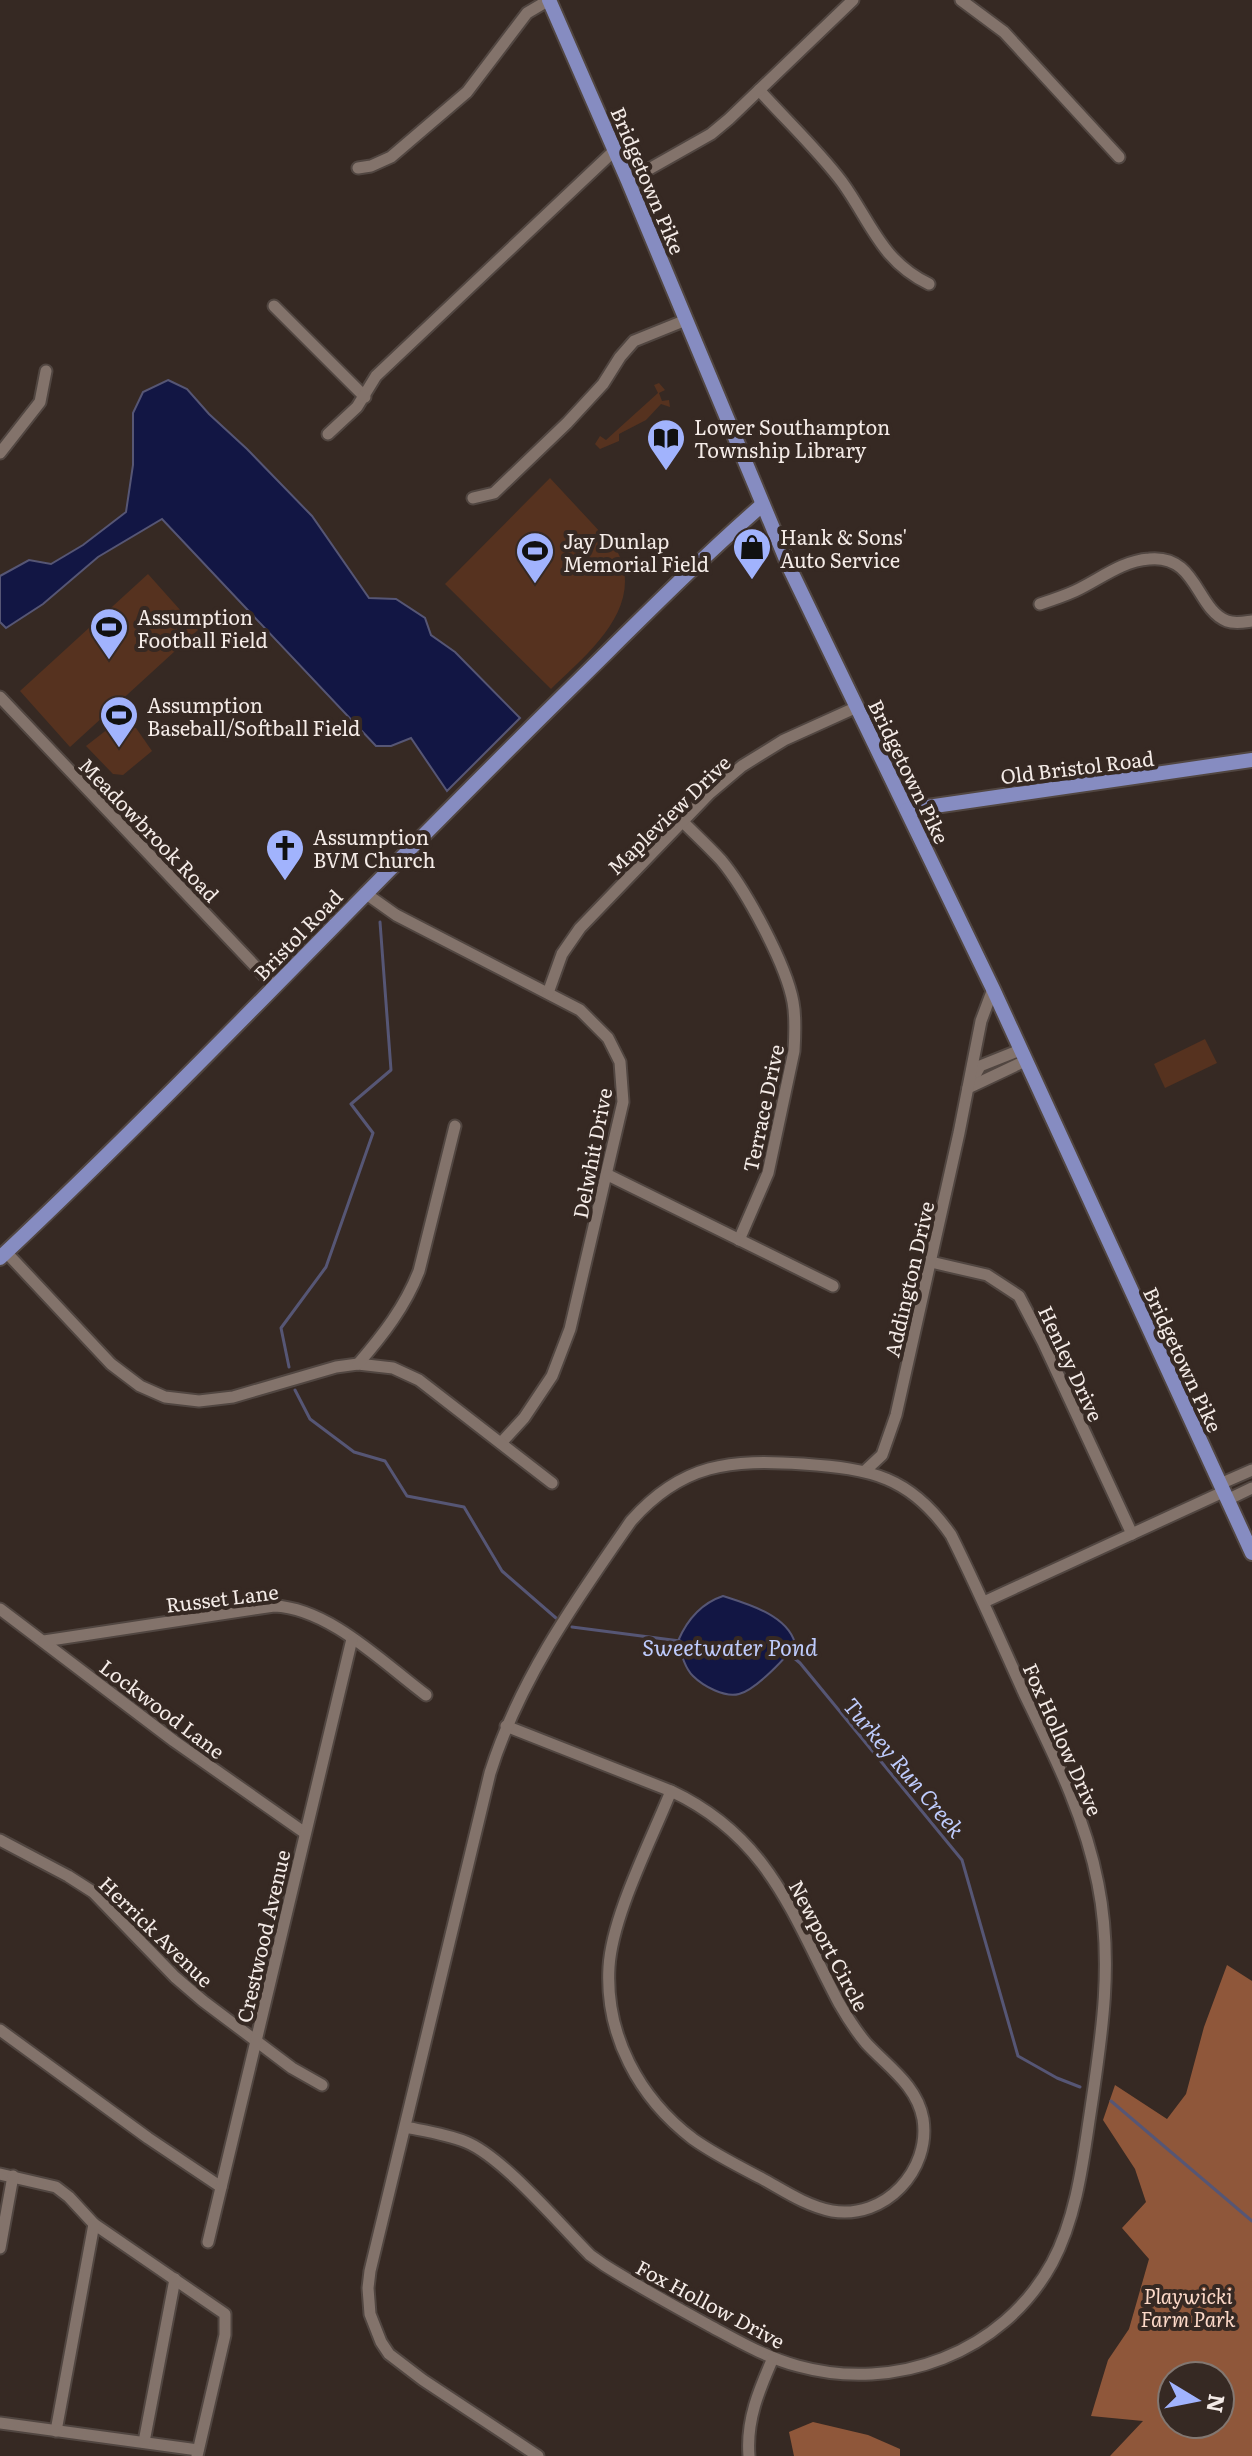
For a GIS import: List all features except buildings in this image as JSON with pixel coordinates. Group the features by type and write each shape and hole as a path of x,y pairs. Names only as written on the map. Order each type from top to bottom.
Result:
{"main road":[{"name":"Bridgetown Pike","path":"549,0 615,150 762,505 993,989 1252,1553"},
{"name":"Bristol Road","path":"3,1255 653,608 762,505"},
{"name":"Old Bristol Road","path":"907,810 1252,760"}],"street":[{"path":"358,168 391,157 467,92 527,13 549,0"},
{"path":"628,181 711,134 853,0"},
{"path":"961,0 1004,32 1119,157"},
{"path":"759,90 841,180 893,261 929,284"},
{"path":"328,434 365,397 376,376 615,150"},
{"path":"274,306 365,397"},
{"path":"473,498 494,493 556,433 603,384 634,341 686,320"},
{"path":"0,453 40,402 46,371"},
{"path":"1040,604 1074,592 1112,570 1136,561 1160,559 1174,563 1188,574 1220,617 1237,623 1252,621"},
{"name":"Meadowbrook Road","path":"0,697 274,986"},
{"name":"Mapleview Drive","path":"548,993 562,954 573,936 682,821 742,766 784,740 857,707"},
{"name":"Terrace Drive","path":"682,821 721,860 740,886 786,976 793,1002 794,1051 768,1173 739,1240"},
{"name":"Delwhit Drive","path":"365,893 396,915 591,1018 608,1038 620,1062 623,1102 570,1329 559,1361 534,1404 501,1443"},
{"name":"Addington Drive","path":"866,1470 882,1455 896,1415 981,1021 993,989"},
{"path":"968,1088 980,1066 1022,1055"},
{"path":"358,1364 381,1337 410,1293 419,1271 455,1126"},
{"path":"608,1175 833,1286"},
{"path":"3,1255 111,1364 140,1386 165,1397 199,1401 233,1397 336,1367 358,1364 393,1368 419,1380 552,1483"},
{"name":"Henley Drive","path":"931,1262 987,1275 1019,1296 1132,1534"},
{"name":"Fox Hollow Drive","path":"762,1461 866,1470 902,1487 941,1521 984,1602 1075,1804 1092,1858 1103,1912 1107,1959 1104,2016 1074,2205 1058,2250 1042,2278 1024,2301 993,2330 962,2351 915,2369 859,2376 823,2372 773,2358 650,2293 590,2255 499,2164 475,2146 452,2137 405,2127 490,1773 506,1726 538,1662 609,1554 631,1521 661,1491 699,1471 730,1463 762,1461"},
{"path":"984,1602 1223,1492 1252,1470"},
{"path":"1223,1492 1252,1488"},
{"name":"Russet Lane","path":"44,1641 274,1606 312,1613 426,1695"},
{"name":"Lockwood Lane","path":"0,1609 174,1741 305,1833"},
{"name":"Crestwood Avenue","path":"208,2242 352,1639"},
{"name":"Newport Circle","path":"506,1726 671,1791 714,1816 739,1836 761,1860 778,1885 843,2011 916,2098 924,2135 920,2157 908,2180 878,2204 853,2211 819,2208 715,2153 661,2111 626,2058 611,2012 610,1957 619,1921 671,1791"},
{"name":"Herrick Avenue","path":"0,1840 93,1892 175,1977 292,2068 322,2085"},
{"path":"0,2030 221,2187"},
{"path":"405,2127 370,2271 368,2301 373,2326 389,2354 399,2363 538,2456"},
{"path":"0,2248 6,2175 56,2187 94,2224 227,2317 198,2453 144,2442 0,2423"},
{"path":"56,2431 94,2224"},
{"path":"144,2442 175,2279"},
{"path":"749,2456 753,2408 773,2358"}],"shaded area":[{"path":"659,383 665,390 659,393 662,401 669,400 670,407 661,404 646,420 619,434 619,441 600,449 595,444 600,436 606,440 658,393 654,385"},
{"name":"Jay Dunlap Memorial Field","path":"550,478 616,549 624,570 624,590 619,609 609,627 551,689 445,584"},
{"name":"Assumption Football Field","path":"148,574 198,630 70,747 20,691"},
{"name":"Assumption Baseball/Softball Field","path":"113,725 136,728 152,751 123,775 113,774 86,746"},
{"path":"1205,1039 1217,1063 1165,1088 1154,1064"}],"green space":[{"name":"Playwicki Farm Park","path":"1227,1965 1252,1981 1252,2456 1110,2456 1143,2421 1091,2416 1108,2360 1129,2329 1149,2259 1122,2228 1146,2202 1135,2169 1103,2120 1115,2085 1167,2119 1186,2094 1204,2027"},
{"path":"813,2422 868,2435 900,2449 900,2456 794,2456 789,2432"}],"water":[{"path":"168,380 187,389 312,516 369,598 396,599 425,618 431,635 455,652 520,718 447,791 411,738 391,746 376,746 162,519 98,557 43,604 6,628 0,622 0,576 29,560 51,564 83,545 126,512 133,465 133,413 143,392"},
{"name":"Sweetwater Pond","path":"723,1596 775,1618 791,1633 795,1643 762,1680 746,1691 733,1695 714,1690 693,1676 685,1664 678,1641 696,1613"}],"waterway":[{"name":"Turkey Run Creek","path":"289,1367 281,1328 326,1267 373,1133 351,1104 391,1070 380,922"},
{"name":"Turkey Run Creek","path":"295,1390 310,1419 354,1452 385,1461 407,1496 464,1507 502,1571 556,1618"},
{"name":"Turkey Run Creek","path":"572,1627 680,1641"},
{"name":"Turkey Run Creek","path":"787,1652 800,1663 962,1860 1018,2056 1080,2087"},
{"name":"Turkey Run Creek","path":"1111,2101 1252,2221"}],"place":[{"name":"Lower Southampton Township Library","path":"666,472"},
{"name":"Hank & Sons' Auto Service","path":"752,581"},
{"name":"Jay Dunlap Memorial Field","path":"535,585"},
{"name":"Assumption Football Field","path":"109,661"},
{"name":"Assumption Baseball/Softball Field","path":"119,749"},
{"name":"Assumption BVM Church","path":"285,882"}]}
